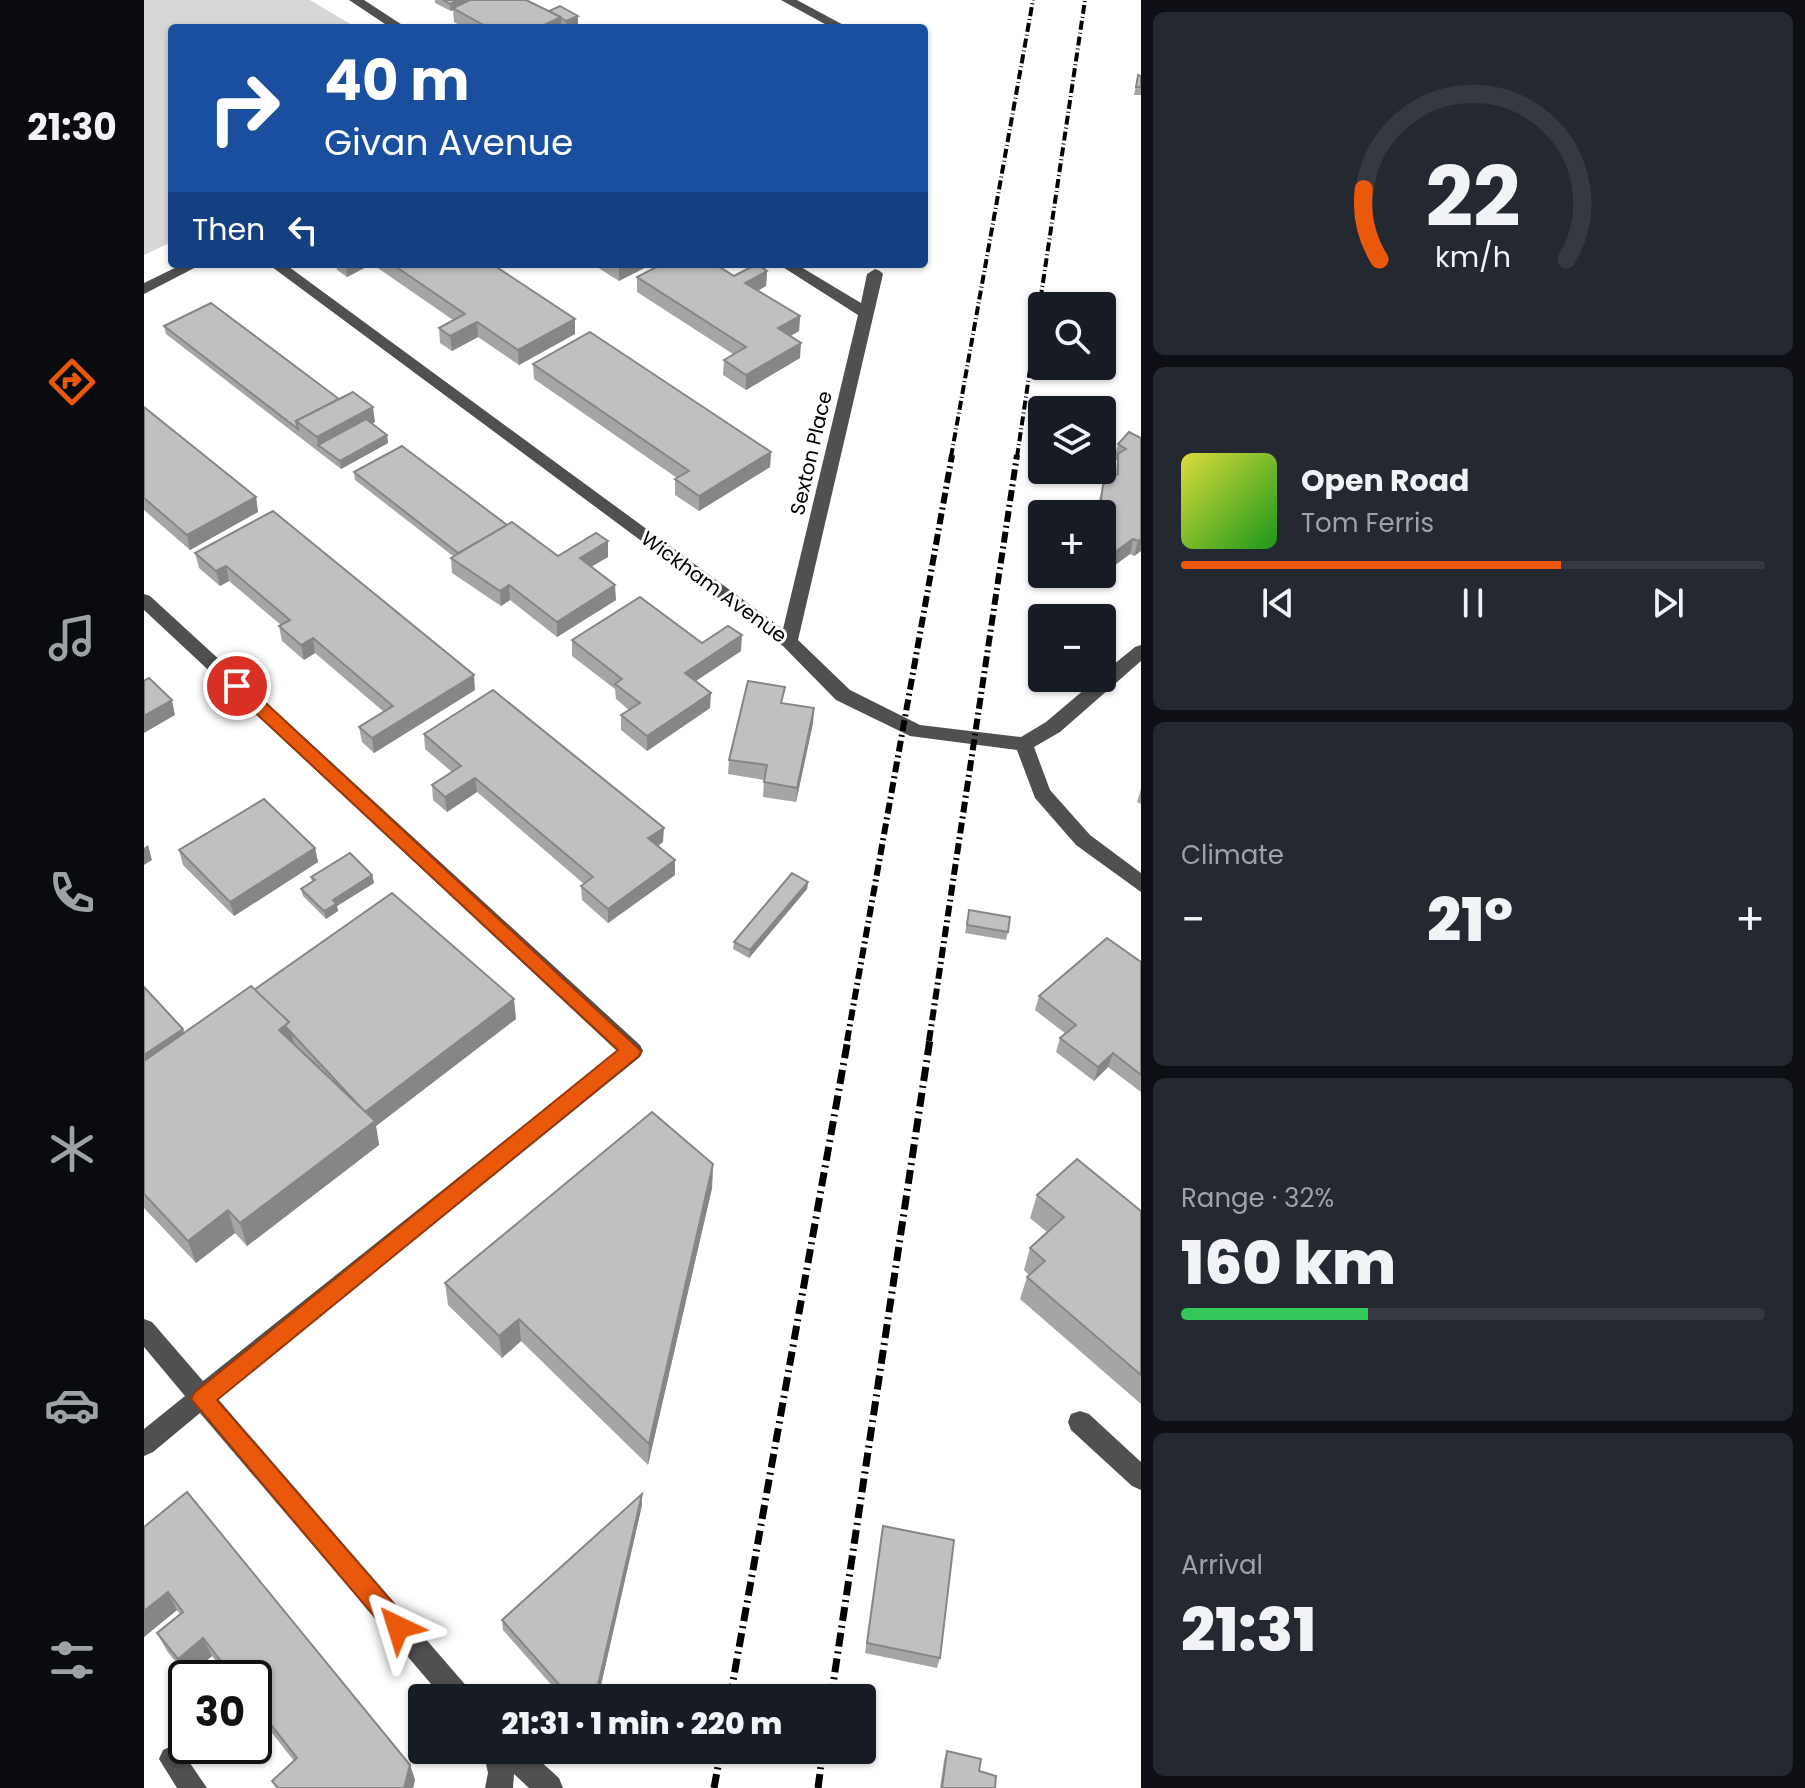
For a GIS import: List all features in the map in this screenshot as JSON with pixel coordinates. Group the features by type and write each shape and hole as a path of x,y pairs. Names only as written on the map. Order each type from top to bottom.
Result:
{"street":[{"path":"355,0 394,24"},
{"path":"787,0 834,24"},
{"path":"144,289 187,268"},
{"name":"Wickham Avenue","path":"280,268 789,642 843,695 917,731 1024,744"},
{"path":"792,268 866,313"},
{"name":"Sexton Place","path":"789,642 875,274"},
{"path":"144,600 632,1051 144,1444"},
{"path":"1141,651 1053,727 1024,744 1042,793 1083,840 1141,884"},
{"path":"144,1330 448,1684"},
{"path":"1080,1422 1141,1478"},
{"path":"176,1764 193,1788"},
{"path":"499,1764 499,1788"},
{"path":"523,1764 549,1788"}],"shaded area":[{"path":"144,0 310,0 350,24 168,24 168,244 144,255"}],"building":[{"path":"470,0 526,0 561,17 546,24 482,24 453,8"},
{"path":"560,6 578,16 566,21 549,11"},
{"path":"1138,75 1141,76 1141,87 1136,87"},
{"path":"398,268 498,268 575,319 518,350 477,322 450,336 439,328 465,314"},
{"path":"654,268 721,268 734,276 749,268 763,268 767,271 745,283 800,316 778,328 801,343 746,375 724,360 746,347 637,277"},
{"path":"211,303 339,399 296,421 298,429 164,326"},
{"path":"590,332 771,452 699,496 675,479 689,471 533,364"},
{"path":"353,392 373,407 317,437 296,421"},
{"path":"144,407 256,497 187,535 144,498"},
{"path":"366,419 387,435 340,461 318,445"},
{"path":"1129,432 1141,438 1141,539 1133,539 1116,551 1116,500 1101,500 1103,485 1116,484 1118,454 1126,449 1118,444"},
{"path":"402,446 507,525 458,553 354,472"},
{"path":"273,511 474,675 372,738 359,727 393,706 313,638 301,645 279,626 290,620 226,566 216,571 195,553"},
{"path":"512,522 558,556 596,533 608,541 580,558 615,585 557,622 509,585 500,591 451,558"},
{"path":"640,597 702,643 728,626 742,635 685,673 711,693 647,736 621,715 640,703 615,684 622,679 572,640"},
{"path":"149,678 172,700 144,716 144,681"},
{"path":"748,681 785,687 781,703 814,708 797,788 764,782 767,765 729,760"},
{"path":"493,690 664,828 648,838 675,860 608,909 581,886 593,877 475,778 445,797 432,785 461,766 424,734"},
{"path":"264,799 315,848 230,902 179,850"},
{"path":"350,853 372,875 333,900 336,904 324,911 301,889 315,880 311,877"},
{"path":"792,873 808,882 750,950 734,942"},
{"path":"392,893 514,999 365,1112 285,1026 289,1022 254,990"},
{"path":"969,910 1010,917 1008,932 967,925"},
{"path":"1107,938 1141,962 1141,1075 1113,1053 1098,1067 1060,1038 1076,1025 1039,996"},
{"path":"251,986 289,1022 279,1030 375,1121 240,1223 228,1210 188,1241 144,1194 144,1061"},
{"path":"144,987 183,1029 144,1055"},
{"path":"652,1112 713,1164 649,1444 519,1319 499,1336 445,1283"},
{"path":"1077,1159 1141,1211 1141,1375 1027,1277 1045,1261 1030,1248 1064,1217 1037,1195"},
{"path":"187,1492 410,1765 404,1788 278,1788 272,1781 297,1758 272,1726 272,1660 220,1660 203,1638 178,1659 157,1633 183,1612 168,1592 144,1611 144,1527"},
{"path":"642,1494 598,1684 559,1684 502,1620"},
{"path":"883,1526 954,1540 940,1658 867,1643"},
{"path":"947,1751 981,1759 979,1771 996,1776 995,1788 942,1788"}],"railway":[{"path":"951,457 1033,0"},
{"path":"1017,457 1085,0"},
{"path":"847,1041 952,455"},
{"path":"929,1041 1017,455"},
{"path":"733,1684 848,1039"},
{"path":"833,1684 930,1039"},
{"path":"714,1788 718,1764"},
{"path":"818,1788 821,1764"}],"route":[{"path":"237,686 632,1051 202,1399 398,1627"}]}
